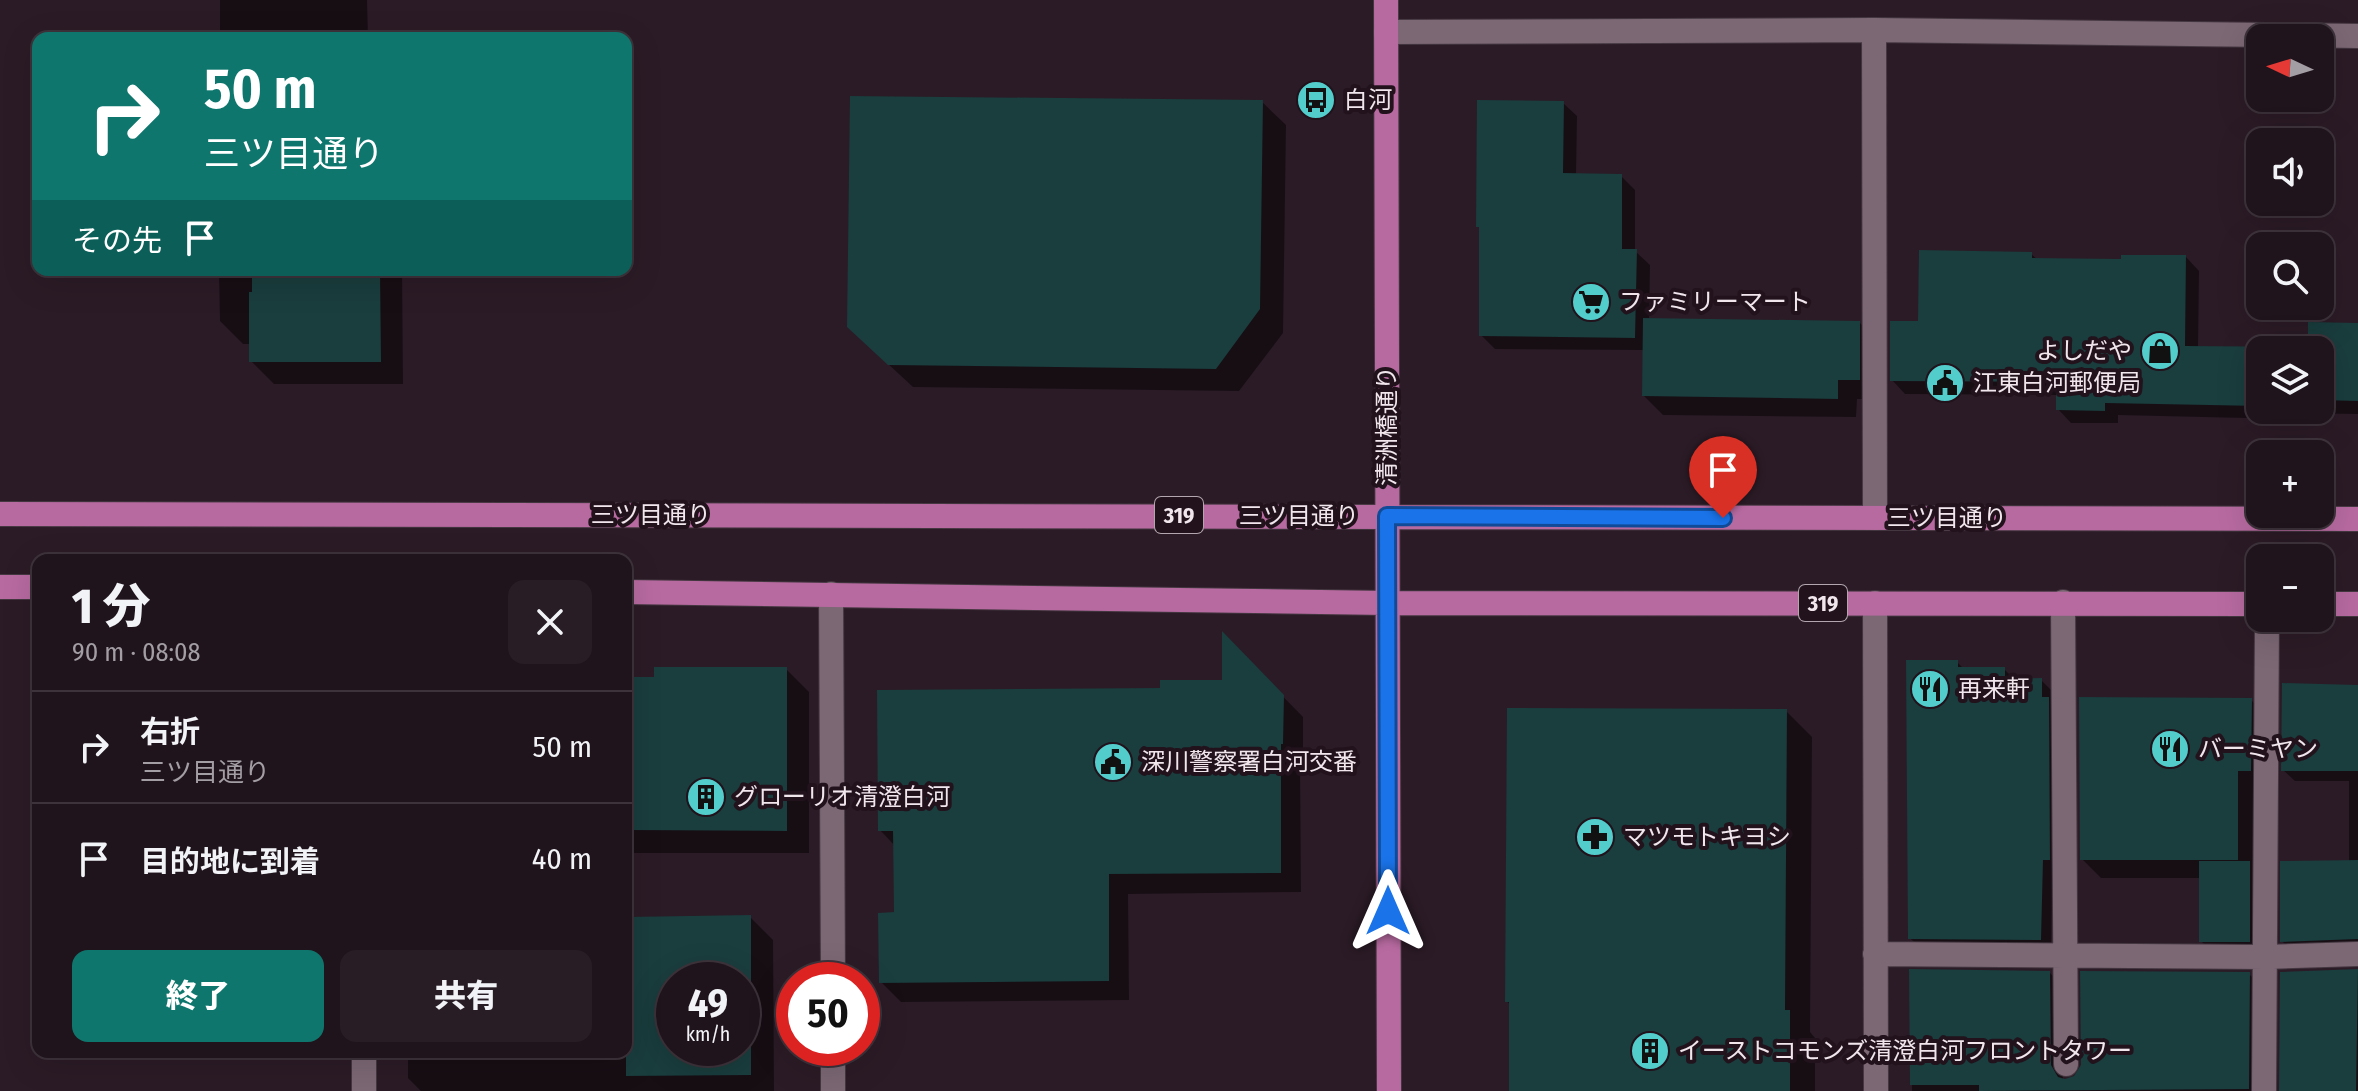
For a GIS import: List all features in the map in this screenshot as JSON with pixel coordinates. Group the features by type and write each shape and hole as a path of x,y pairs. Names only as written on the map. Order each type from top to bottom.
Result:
{"main road":[{"name":"清洲橋通り","path":"1386,0 1389,1091"},
{"name":"三ツ目通り","path":"0,514 2358,519"},
{"path":"0,587 32,587"},
{"name":"319","path":"632,592 1387,603 2246,604"},
{"path":"2334,604 2358,604"}],"street":[{"path":"1874,30 1875,518"},
{"path":"1386,32 1874,30 2358,36"},
{"path":"831,594 833,962"},
{"path":"2063,602 2066,1064"},
{"path":"1875,603 1876,1091"},
{"path":"2264,1091 2267,632"},
{"path":"1875,954 2265,957 2358,954"},
{"path":"364,1058 364,1091"},
{"path":"833,1066 833,1091"}],"building":[{"path":"850,96 1263,100 1260,309 1216,369 888,365 847,327"},
{"path":"1477,100 1564,101 1563,173 1622,174 1622,249 1637,249 1635,338 1479,336"},
{"path":"1919,250 2032,252 2032,258 2121,259 2121,255 2186,255 2185,346 2246,346 2246,406 2105,403 2105,411 2056,410 2056,382 1890,381 1890,321 1918,321"},
{"path":"252,276 380,276 381,362 249,362 249,292 252,292"},
{"path":"1643,318 1860,321 1860,380 1838,380 1838,399 1642,396"},
{"path":"2308,322 2358,323 2358,401 2334,400 2334,336 2308,336"},
{"path":"1222,631 1284,695 1281,873 1109,874 1109,981 880,983 878,913 894,912 893,831 878,831 877,690 1160,688 1160,680 1222,680"},
{"path":"1906,660 1958,660 1958,667 2005,667 2005,679 2042,678 2042,697 2049,697 2050,860 2043,860 2041,940 1908,939"},
{"name":"グローリオ清澄白河","path":"654,667 787,667 787,831 632,830 632,677 654,677"},
{"path":"2282,683 2358,685 2358,771 2281,771"},
{"path":"2079,697 2252,698 2251,771 2238,771 2238,860 2080,860"},
{"path":"1507,708 1787,709 1785,1010 1790,1010 1790,1091 1509,1091 1509,1002 1505,1002"},
{"path":"2358,860 2358,939 2280,942 2280,861"},
{"path":"2199,861 2250,861 2250,942 2199,942"},
{"path":"751,915 751,962 656,962 656,1066 751,1066 751,1075 626,1076 626,1058 632,1058 632,917"},
{"path":"1909,969 2050,971 2051,1065 2058,1077 2065,1079 2074,1076 2081,1065 2080,971 2250,972 2249,1089 1979,1091 1979,1085 1910,1085"},
{"path":"2358,969 2356,1091 2279,1091 2280,972"}],"place":[{"name":"白河","path":"1316,100"},
{"name":"ファミリーマート","path":"1591,302"},
{"name":"よしだや","path":"2160,351"},
{"name":"江東白河郵便局","path":"1945,383"},
{"name":"再来軒","path":"1930,689"},
{"name":"バーミヤン","path":"2170,749"},
{"name":"深川警察署白河交番","path":"1113,762"},
{"name":"グローリオ清澄白河","path":"706,797"},
{"name":"マツモトキヨシ","path":"1595,837"},
{"name":"イーストコモンズ清澄白河フロントタワー","path":"1650,1051"}],"route":[{"path":"1388,911 1387,516 1723,518"}]}
